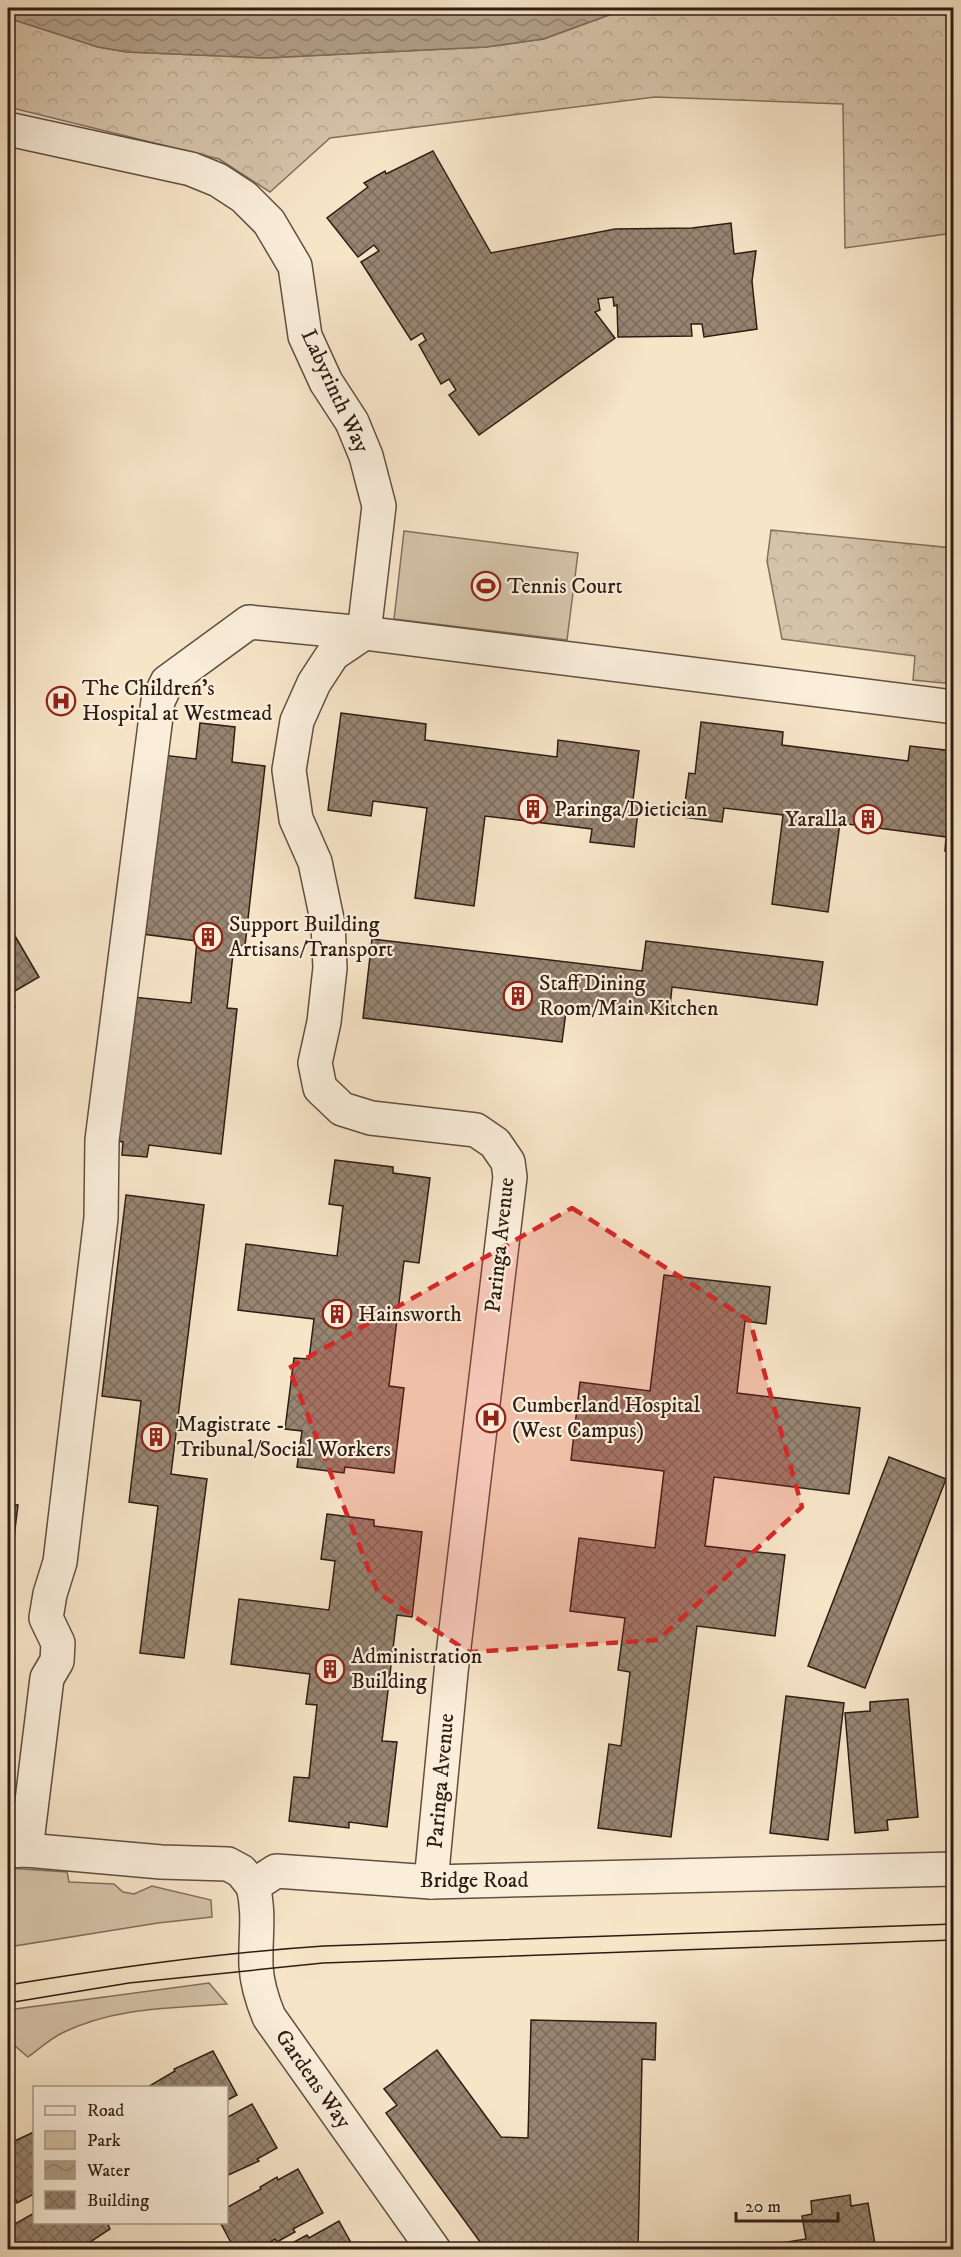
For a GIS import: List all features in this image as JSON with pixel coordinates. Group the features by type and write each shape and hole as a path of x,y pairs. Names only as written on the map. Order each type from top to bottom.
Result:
{"lane":[{"name":"Labyrinth Way","path":"8,129 191,169 218,180 244,197 269,222 295,266 305,336 326,382 352,422 366,456 380,506 364,633"},
{"path":"253,1886 241,1871 228,1864 161,1862 17,1851 47,1678 57,1661 58,1643 46,1618 50,1594 60,1562 101,1218 102,1140 158,701 167,682 249,622 364,633 954,707"},
{"name":"Paringa Avenue","path":"364,633 333,654 314,683 297,722 289,770 296,819 315,862 328,924 330,968 324,1022 315,1062 320,1088 342,1109 371,1118 476,1131 495,1143 508,1162 510,1177 451,1672 431,1882"},
{"name":"Bridge Road","path":"253,1886 276,1871 431,1882 954,1869"},
{"name":"Gardens Way","path":"253,1886 258,1907 256,1968 259,1992 269,2017 434,2250"}],"highlighted area":[{"path":"572,1208 750,1321 802,1507 658,1640 469,1652 378,1593 289,1368"}],"green space":[{"path":"628,8 899,8 953,13 953,233 845,248 843,104 655,97 330,138 270,192 219,159 8,107 8,18 98,47 127,52 265,58 486,47 544,39"},
{"path":"771,530 953,548 953,684 913,680 915,656 782,639 767,561"},
{"name":"Tennis Court","path":"404,531 578,553 567,640 394,619"},
{"path":"8,1868 67,1872 69,1882 114,1884 123,1892 134,1894 152,1886 211,1900 212,1917 158,1923 8,1947"},
{"path":"209,1983 227,2004 143,2010 102,2018 62,2033 28,2057 8,2040 8,2010"}],"water":[{"path":"8,8 628,8 543,39 486,47 265,58 127,52 98,47 8,18"},
{"path":"899,8 953,8 953,13"}],"building":[{"path":"433,151 491,253 615,229 692,228 731,223 734,254 756,251 752,281 757,329 704,337 702,324 691,324 692,336 618,337 617,305 614,306 613,297 598,299 600,310 595,312 615,338 479,435 449,395 456,390 449,379 441,384 419,345 426,340 422,333 411,340 361,262 379,251 374,245 358,257 327,218 368,187 364,183 385,171 386,174"},
{"name":"Paringa/Dietician","path":"341,713 426,724 425,740 557,757 558,740 639,751 633,800 639,801 634,847 590,842 592,829 485,816 474,906 415,898 427,808 373,801 371,816 328,810"},
{"name":"Yaralla","path":"701,722 783,732 782,745 908,761 910,746 954,751 954,852 945,851 946,837 840,823 828,912 772,904 783,815 724,808 722,822 683,817 689,773 695,774"},
{"name":"Support Building Artisans/Transport","path":"200,723 235,727 232,762 265,766 245,946 234,945 227,1008 237,1009 221,1154 149,1145 147,1157 122,1155 123,1142 117,1141 133,997 191,1003 197,941 142,934 162,755 196,759"},
{"path":"8,924 39,977 8,995"},
{"name":"Staff Dining Room/Main Kitchen","path":"372,939 642,971 646,941 823,962 817,1005 672,987 669,1016 567,1004 562,1042 363,1018"},
{"path":"8,995 15,1007 8,1011"},
{"name":"Hainsworth","path":"335,1160 393,1167 393,1173 430,1178 419,1263 404,1261 389,1386 404,1388 394,1473 345,1467 344,1473 297,1467 302,1431 285,1429 294,1358 309,1359 314,1319 238,1310 246,1244 337,1256 343,1206 329,1204"},
{"name":"Magistrate - Tribunal/Social Workers","path":"126,1195 204,1205 171,1474 207,1479 184,1658 140,1653 158,1506 129,1502 141,1401 102,1396"},
{"path":"664,1275 770,1287 766,1324 745,1321 737,1393 860,1408 849,1494 714,1477 705,1546 785,1555 775,1636 697,1626 671,1837 598,1828 609,1744 621,1746 630,1672 618,1670 625,1618 570,1611 579,1538 655,1548 664,1471 571,1460 580,1382 650,1391"},
{"path":"889,1457 946,1479 865,1688 808,1666"},
{"path":"8,1504 18,1505 13,1545 8,1544"},
{"name":"Administration Building","path":"327,1514 374,1520 374,1526 422,1532 412,1617 397,1615 382,1741 397,1742 387,1827 349,1822 349,1828 289,1821 294,1777 309,1778 317,1705 306,1704 310,1674 231,1664 239,1599 329,1610 335,1561 321,1559"},
{"path":"786,1696 844,1703 828,1840 770,1833"},
{"path":"908,1699 918,1817 887,1820 888,1830 855,1833 845,1713 870,1711 870,1702"},
{"path":"531,2020 656,2023 655,2060 642,2059 638,2250 486,2250 386,2113 397,2105 384,2089 437,2050 501,2137 528,2138"},
{"path":"213,2051 237,2095 228,2100 228,2086 149,2086 175,2071 174,2069"},
{"path":"252,2104 277,2148 257,2159 259,2161 228,2175 228,2117"},
{"path":"33,2132 33,2195 8,2205 8,2144"},
{"path":"298,2169 323,2213 293,2229 295,2232 277,2242 275,2239 257,2250 235,2250 221,2224 228,2224 228,2207 261,2189 260,2187 277,2177 278,2180"},
{"path":"850,2195 851,2206 868,2203 876,2250 737,2250 806,2239 802,2216 812,2214 811,2201"},
{"path":"33,2214 33,2224 108,2224 110,2229 78,2250 14,2250 8,2238 8,2228"},
{"path":"339,2221 355,2250 287,2250 291,2247 290,2244 307,2235 309,2238"}],"tram line":[{"path":"8,1985 165,1962 324,1946 954,1924"},
{"path":"8,2003 129,1983 323,1963 954,1940"}],"place":[{"name":"Tennis Court","path":"486,586"},
{"name":"The Children's Hospital at Westmead","path":"61,701"},
{"name":"Paringa/Dietician","path":"533,809"},
{"name":"Yaralla","path":"868,819"},
{"name":"Support Building Artisans/Transport","path":"208,937"},
{"name":"Staff Dining Room/Main Kitchen","path":"518,996"},
{"name":"Hainsworth","path":"337,1314"},
{"name":"Cumberland Hospital (West Campus)","path":"491,1418"},
{"name":"Magistrate - Tribunal/Social Workers","path":"156,1437"},
{"name":"Administration Building","path":"330,1669"}]}
